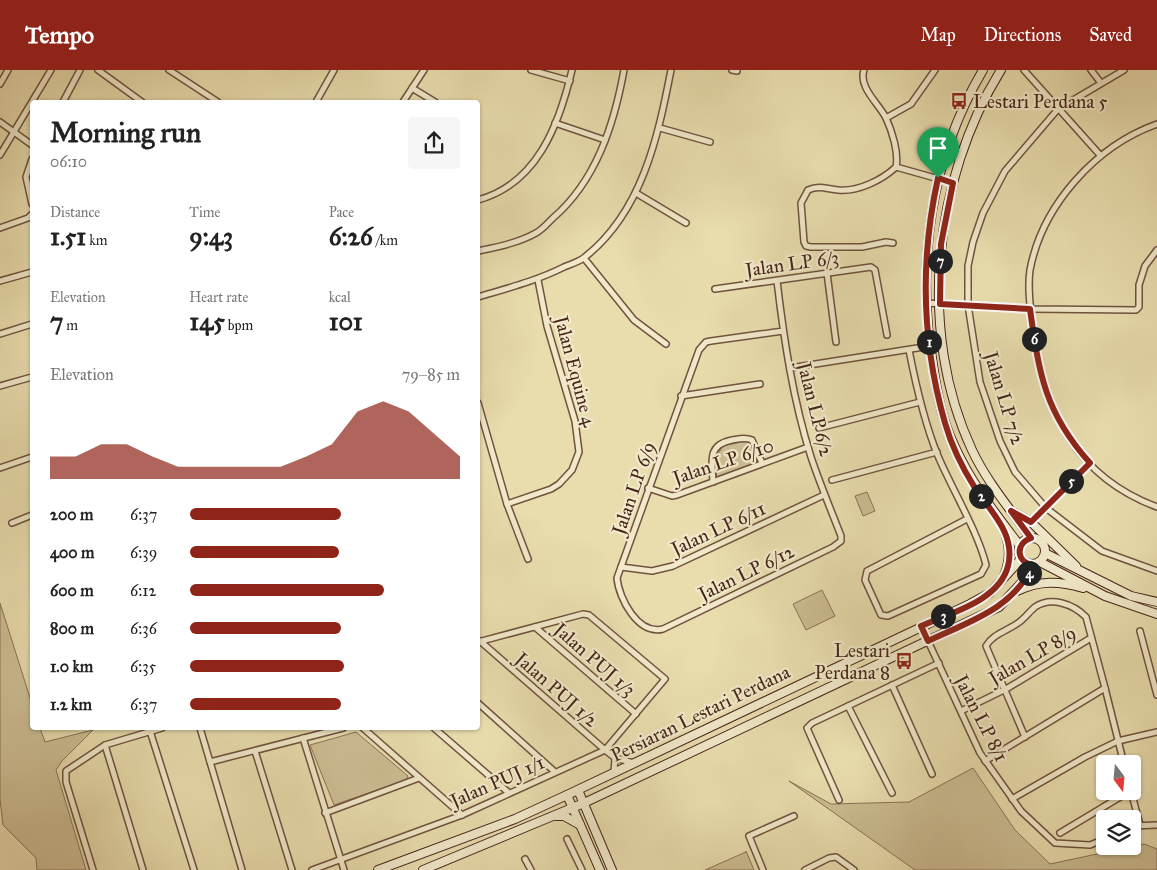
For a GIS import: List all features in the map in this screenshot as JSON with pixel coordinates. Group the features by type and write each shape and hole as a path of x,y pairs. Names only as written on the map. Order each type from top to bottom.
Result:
{"main road":[{"path":"983,70 956,127 938,178 927,241 925,303 938,397 953,445 974,487 1020,546"},
{"path":"1001,70 971,124 953,183 941,244 940,304 944,348 962,423 973,452 988,481 1031,538 1042,542 1045,553 1131,596 1157,602"},
{"path":"1011,511 1031,522 1081,570"},
{"path":"1001,523 1009,550 1009,565 1003,580"},
{"path":"1031,538 1024,541 1020,546 1019,553 1021,559 1026,564 1036,564 1106,596"},
{"path":"1036,564 1045,553"},
{"name":"Persiaran Lestari Perdana","path":"378,870 515,819 990,593 1021,559"},
{"name":"Persiaran Lestari Perdana","path":"423,870 584,803 1000,607 1016,592 1036,564"},
{"path":"1016,592 1040,582 1070,584 1157,614"},
{"path":"759,703 767,717"},
{"path":"578,790 612,870"},
{"path":"567,795 600,870"},
{"path":"590,816 600,795"},
{"path":"552,816 564,816 582,826"}],"street":[{"path":"0,84 8,70"},
{"path":"33,100 51,70"},
{"path":"64,100 80,70"},
{"path":"98,70 139,100"},
{"path":"169,70 215,100"},
{"path":"317,100 334,70"},
{"path":"404,100 424,70"},
{"path":"531,70 570,81"},
{"path":"480,199 504,191 517,182 533,165 555,123 572,70"},
{"path":"480,251 515,242 537,233 563,210 584,186 605,140 624,70"},
{"path":"480,296 538,280 584,258 615,226 636,193 660,128 671,70"},
{"path":"864,70 863,78 870,96 886,118 897,158 896,167 876,181 857,187 840,190 815,187 808,190 801,203 806,246 862,247 886,242 893,243"},
{"path":"886,118 911,104 935,70"},
{"path":"1024,70 1100,155"},
{"path":"1091,70 1101,83"},
{"name":"Jalan LP 7/2","path":"1124,70 1058,109 1008,166 984,213 973,242 968,266 968,305 980,382 1000,441 1015,472 1046,508 1102,551 1157,571"},
{"path":"412,88 432,100"},
{"path":"0,155 30,105"},
{"path":"0,122 30,144"},
{"path":"555,123 605,140"},
{"path":"1157,124 1100,155 1060,200 1035,251 1030,272 1030,309 1038,362 1047,395 1068,439 1090,463 1132,497 1157,507"},
{"path":"660,128 710,142"},
{"path":"30,165 26,177 30,195"},
{"path":"896,167 953,183"},
{"path":"636,193 686,223"},
{"path":"0,228 30,216"},
{"path":"925,303 1030,309 1136,310 1139,307 1139,285 1145,266 1157,250"},
{"path":"584,258 634,320 666,344"},
{"name":"Jalan LP 6/3","path":"715,289 874,268 887,335"},
{"path":"0,281 30,273"},
{"path":"827,273 836,342"},
{"name":"Jalan Equine 4","path":"507,504 559,484 572,470 579,452 575,421 547,326 538,280"},
{"name":"Jalan LP 6/2","path":"777,281 782,331 808,447 841,540"},
{"path":"0,334 30,325"},
{"name":"Jalan LP 6/9","path":"663,629 652,630 647,628 625,604 618,587 617,578 699,350 706,342 782,331"},
{"path":"790,368 930,346"},
{"path":"909,350 920,402 936,452 967,519 985,562 985,568 981,574 892,615 885,616 878,612 865,580 867,571 967,519"},
{"path":"0,386 30,378"},
{"path":"681,396 760,384"},
{"path":"819,428 920,402"},
{"path":"480,410 507,504 528,559"},
{"path":"713,482 713,453 718,445 723,442 747,438 752,440 762,463"},
{"name":"Jalan LP 6/10","path":"648,488 672,496 808,447"},
{"path":"832,480 936,452"},
{"path":"0,468 30,458"},
{"path":"1031,522 1090,463"},
{"name":"Jalan LP 6/11","path":"621,567 652,571 674,566 824,495"},
{"path":"12,523 30,516"},
{"name":"Jalan LP 6/12","path":"663,629 834,547 841,540"},
{"path":"1025,737 986,645 998,634 1018,624 1042,604 1058,602 1070,606 1086,617 1122,755"},
{"name":"Jalan PUJ 1/1","path":"312,870 462,815 605,750 665,679 589,614 535,627"},
{"name":"Jalan LP 8/1","path":"921,626 984,761 1012,799 1037,827 1055,842 1090,845 1096,843"},
{"path":"480,641 535,627"},
{"name":"Jalan PUJ 1/3","path":"535,627 636,714"},
{"path":"1140,631 1157,695"},
{"name":"Jalan LP 8/9","path":"961,711 1006,689 1092,638"},
{"name":"Jalan PUJ 1/2","path":"480,642 615,758 634,763"},
{"path":"839,800 807,728 848,706 939,663"},
{"path":"892,685 932,774"},
{"path":"984,761 1105,688"},
{"path":"480,705 555,772"},
{"path":"848,706 892,793"},
{"path":"93,870 64,775 70,767 105,745 154,730"},
{"path":"201,730 242,870"},
{"path":"210,762 335,730"},
{"path":"365,730 462,815"},
{"path":"436,730 509,793"},
{"path":"150,731 194,870"},
{"path":"1012,799 1085,756 1118,740 1157,732"},
{"path":"303,738 344,870"},
{"path":"105,745 143,870"},
{"path":"255,751 292,870"},
{"path":"614,772 615,758"},
{"path":"325,813 419,778"},
{"path":"1060,833 1115,800"},
{"path":"763,870 749,836 794,816"},
{"path":"1141,825 1157,825"},
{"path":"567,839 582,870"},
{"path":"805,870 829,858 836,858 854,870"},
{"path":"526,859 531,870"}],"shaded area":[{"path":"745,441 752,444 757,462 717,479 716,462 723,446"},
{"path":"867,492 875,511 863,516 855,496"},
{"path":"822,590 835,616 806,630 793,604"},
{"path":"0,603 30,698 30,730 41,730 45,742 93,730 62,761 56,770 86,870 37,870 36,858 3,825 0,799"},
{"path":"356,732 408,776 406,780 334,805 310,745"},
{"path":"973,768 1015,830 1050,864 1096,854 1141,855 1141,845 1144,844 1157,849 1157,870 915,870 789,781 831,804 909,802"},
{"path":"746,852 754,870 705,870"}],"place":[{"name":"Lestari Perdana 5","path":"959,101"},
{"name":"Lestari Perdana 8","path":"904,661"}],"route":[{"path":"938,178 953,183 941,244 940,304 1030,309 1038,362 1047,395 1068,439 1090,463 1031,522 1011,511 1031,538 1024,541 1020,546 1019,553 1021,559 1026,564 1033,565 1028,576 1016,592 1000,607 928,641 921,626 990,593 1003,580 1009,565 1007,538 1001,523 974,487 953,445 945,425 938,397 925,303 925,278 927,241 938,178"}]}
